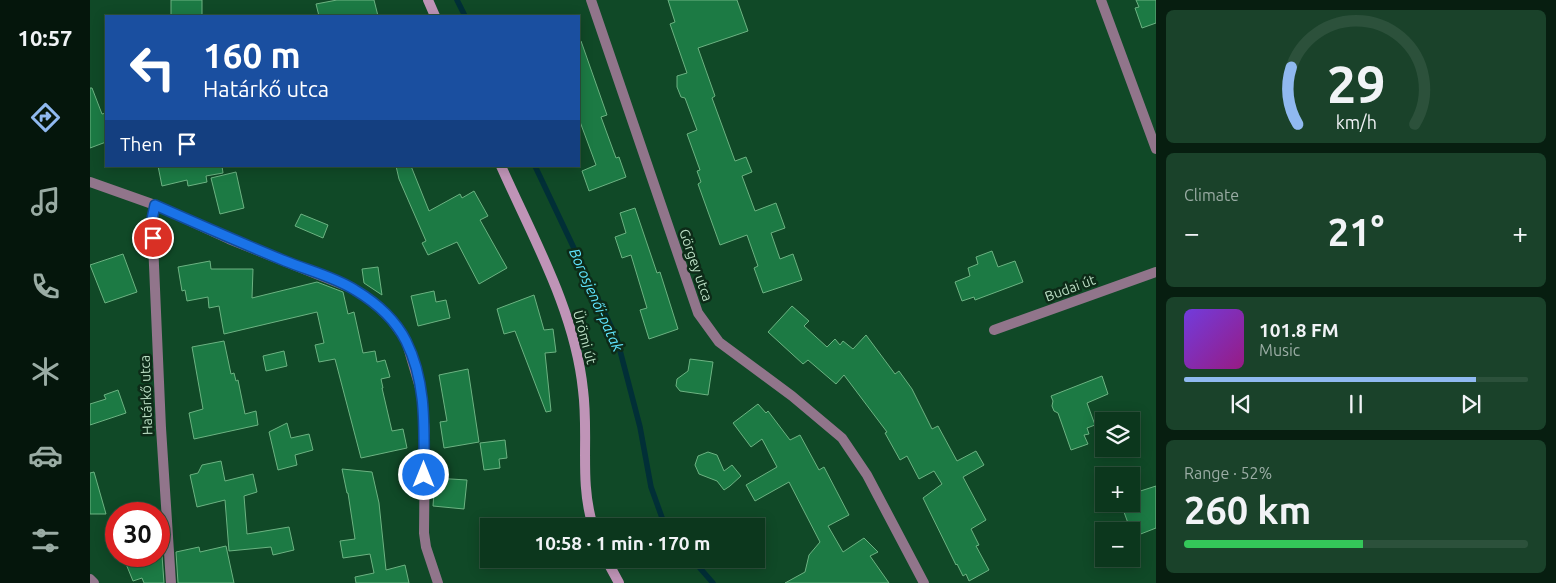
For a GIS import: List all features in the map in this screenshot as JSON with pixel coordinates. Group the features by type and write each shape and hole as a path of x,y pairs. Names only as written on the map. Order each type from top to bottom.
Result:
{"main road":[{"path":"428,0 435,15"},
{"name":"Ürömi út","path":"501,167 562,303 576,348 584,392 584,464 587,508 590,518"},
{"path":"611,568 619,583"}],"street":[{"name":"Görgey utca","path":"591,0 698,313 718,342 792,396 842,438 867,476 924,583"},
{"path":"1101,0 1156,148"},
{"path":"90,182 155,205 229,239 354,289 390,318 406,340 421,391 425,432 424,533 428,555 438,583"},
{"name":"Határkő utca","path":"155,205 152,219 161,428 171,583"},
{"name":"Budai út","path":"994,330 1156,272"},
{"path":"90,579 94,583"}],"building":[{"path":"171,0 202,0 202,15 171,15"},
{"path":"337,0 374,0 378,15 319,15 316,4"},
{"path":"668,0 737,0 748,31 698,48 715,96 712,98 735,161 746,157 752,172 742,176 755,211 776,203 785,228 771,233 780,259 793,254 802,280 763,293 754,268 758,266 747,235 720,245 698,184 701,182 697,171 700,170 687,134 697,130 685,98 681,97 677,87 677,76 687,73 670,24 675,22"},
{"path":"1136,0 1156,0 1156,23 1142,28 1135,8 1139,7"},
{"path":"580,42 607,115 601,117 616,158 619,157 626,177 589,191 582,171 596,165 580,122"},
{"path":"90,88 92,88 102,114 105,113 105,142 90,148"},
{"path":"158,167 222,167 223,173 206,176 207,182 188,186 187,180 162,186"},
{"path":"396,167 411,167 429,211 460,194 462,198 474,191 488,216 480,220 507,268 479,284 457,242 428,255 422,243 426,241 399,179"},
{"path":"236,172 244,208 220,214 211,178"},
{"path":"635,208 657,273 660,272 678,329 649,339 640,310 647,308 631,255 622,258 615,237 626,233 620,213"},
{"path":"301,214 328,225 323,238 295,226"},
{"path":"992,251 998,267 1015,261 1023,282 975,300 974,297 962,301 955,282 970,276 968,268 978,264 976,257"},
{"path":"123,254 137,292 105,303 90,265"},
{"path":"210,261 211,269 253,269 252,298 317,282 343,292 348,314 354,312 363,353 375,351 377,362 385,360 390,377 381,379 392,431 403,429 407,448 361,458 335,359 319,362 315,345 324,343 317,312 224,334 219,306 209,308 208,297 187,301 185,290 182,291 178,267"},
{"path":"378,267 382,295 364,283 362,269"},
{"path":"434,291 436,302 446,300 450,318 418,326 411,296"},
{"path":"534,295 544,330 553,329 556,352 545,353 551,411 546,412 515,331 504,334 497,309"},
{"path":"792,306 809,321 804,326 827,347 835,339 840,345 843,341 853,349 866,335 895,374 899,371 912,389 932,429 938,426 957,461 976,451 984,465 963,477 986,520 971,529 979,545 976,546 989,570 969,581 966,574 963,576 956,565 923,498 942,484 934,471 919,479 907,456 900,460 885,433 887,432 844,375 836,384 808,360 803,364 768,332"},
{"path":"224,341 231,374 234,373 236,381 238,380 245,414 256,411 258,425 194,439 189,413 203,409 192,347"},
{"path":"284,351 287,366 266,371 263,356"},
{"path":"690,359 713,362 708,395 680,391 676,386 677,379 688,371"},
{"path":"468,369 479,442 444,448 440,422 447,421 439,375"},
{"path":"1102,376 1108,394 1087,403 1095,425 1087,428 1089,434 1084,435 1088,444 1071,450 1058,413 1054,411 1052,406 1051,396"},
{"path":"118,390 126,413 90,425 90,404 106,399 104,395"},
{"path":"758,404 766,413 768,411 790,440 800,435 819,470 824,467 849,515 828,526 843,552 864,538 878,552 870,556 889,583 785,583 805,572 809,555 820,542 789,482 755,501 746,485 777,467 762,439 751,447 733,423"},
{"path":"287,423 291,438 309,434 313,450 295,455 297,465 278,470 269,432"},
{"path":"505,440 507,458 499,459 500,468 484,470 480,443"},
{"path":"708,452 717,455 724,471 732,465 741,476 724,490 717,481 699,474 695,465 698,456"},
{"path":"221,461 225,481 253,474 257,492 244,496 247,534 289,527 294,550 273,555 271,547 229,551 225,500 197,507 190,475 198,473 202,465"},
{"path":"342,469 372,472 379,503 386,570 405,565 409,583 356,583 355,577 374,573 370,554 343,558 340,541 355,539 348,493"},
{"path":"94,472 105,514 90,514 90,473"},
{"path":"435,478 467,480 464,509 433,506"},
{"path":"1156,486 1156,528 1140,534 1140,522 1128,522 1124,512 1140,512 1140,491"},
{"path":"226,546 234,583 178,583 176,552 199,547 200,552"},
{"path":"127,567 163,567 164,583 144,583 142,578 133,581"}],"waterway":[{"name":"Borosjenői-patak","path":"457,0 464,15"},
{"name":"Borosjenői-patak","path":"535,167 617,339 640,427 651,487 662,518"},
{"name":"Borosjenői-patak","path":"700,568 713,583"}],"route":[{"path":"153,238 152,219 155,205 229,239 354,289 375,304 390,318 406,340 414,365 424,412 424,475"}]}
